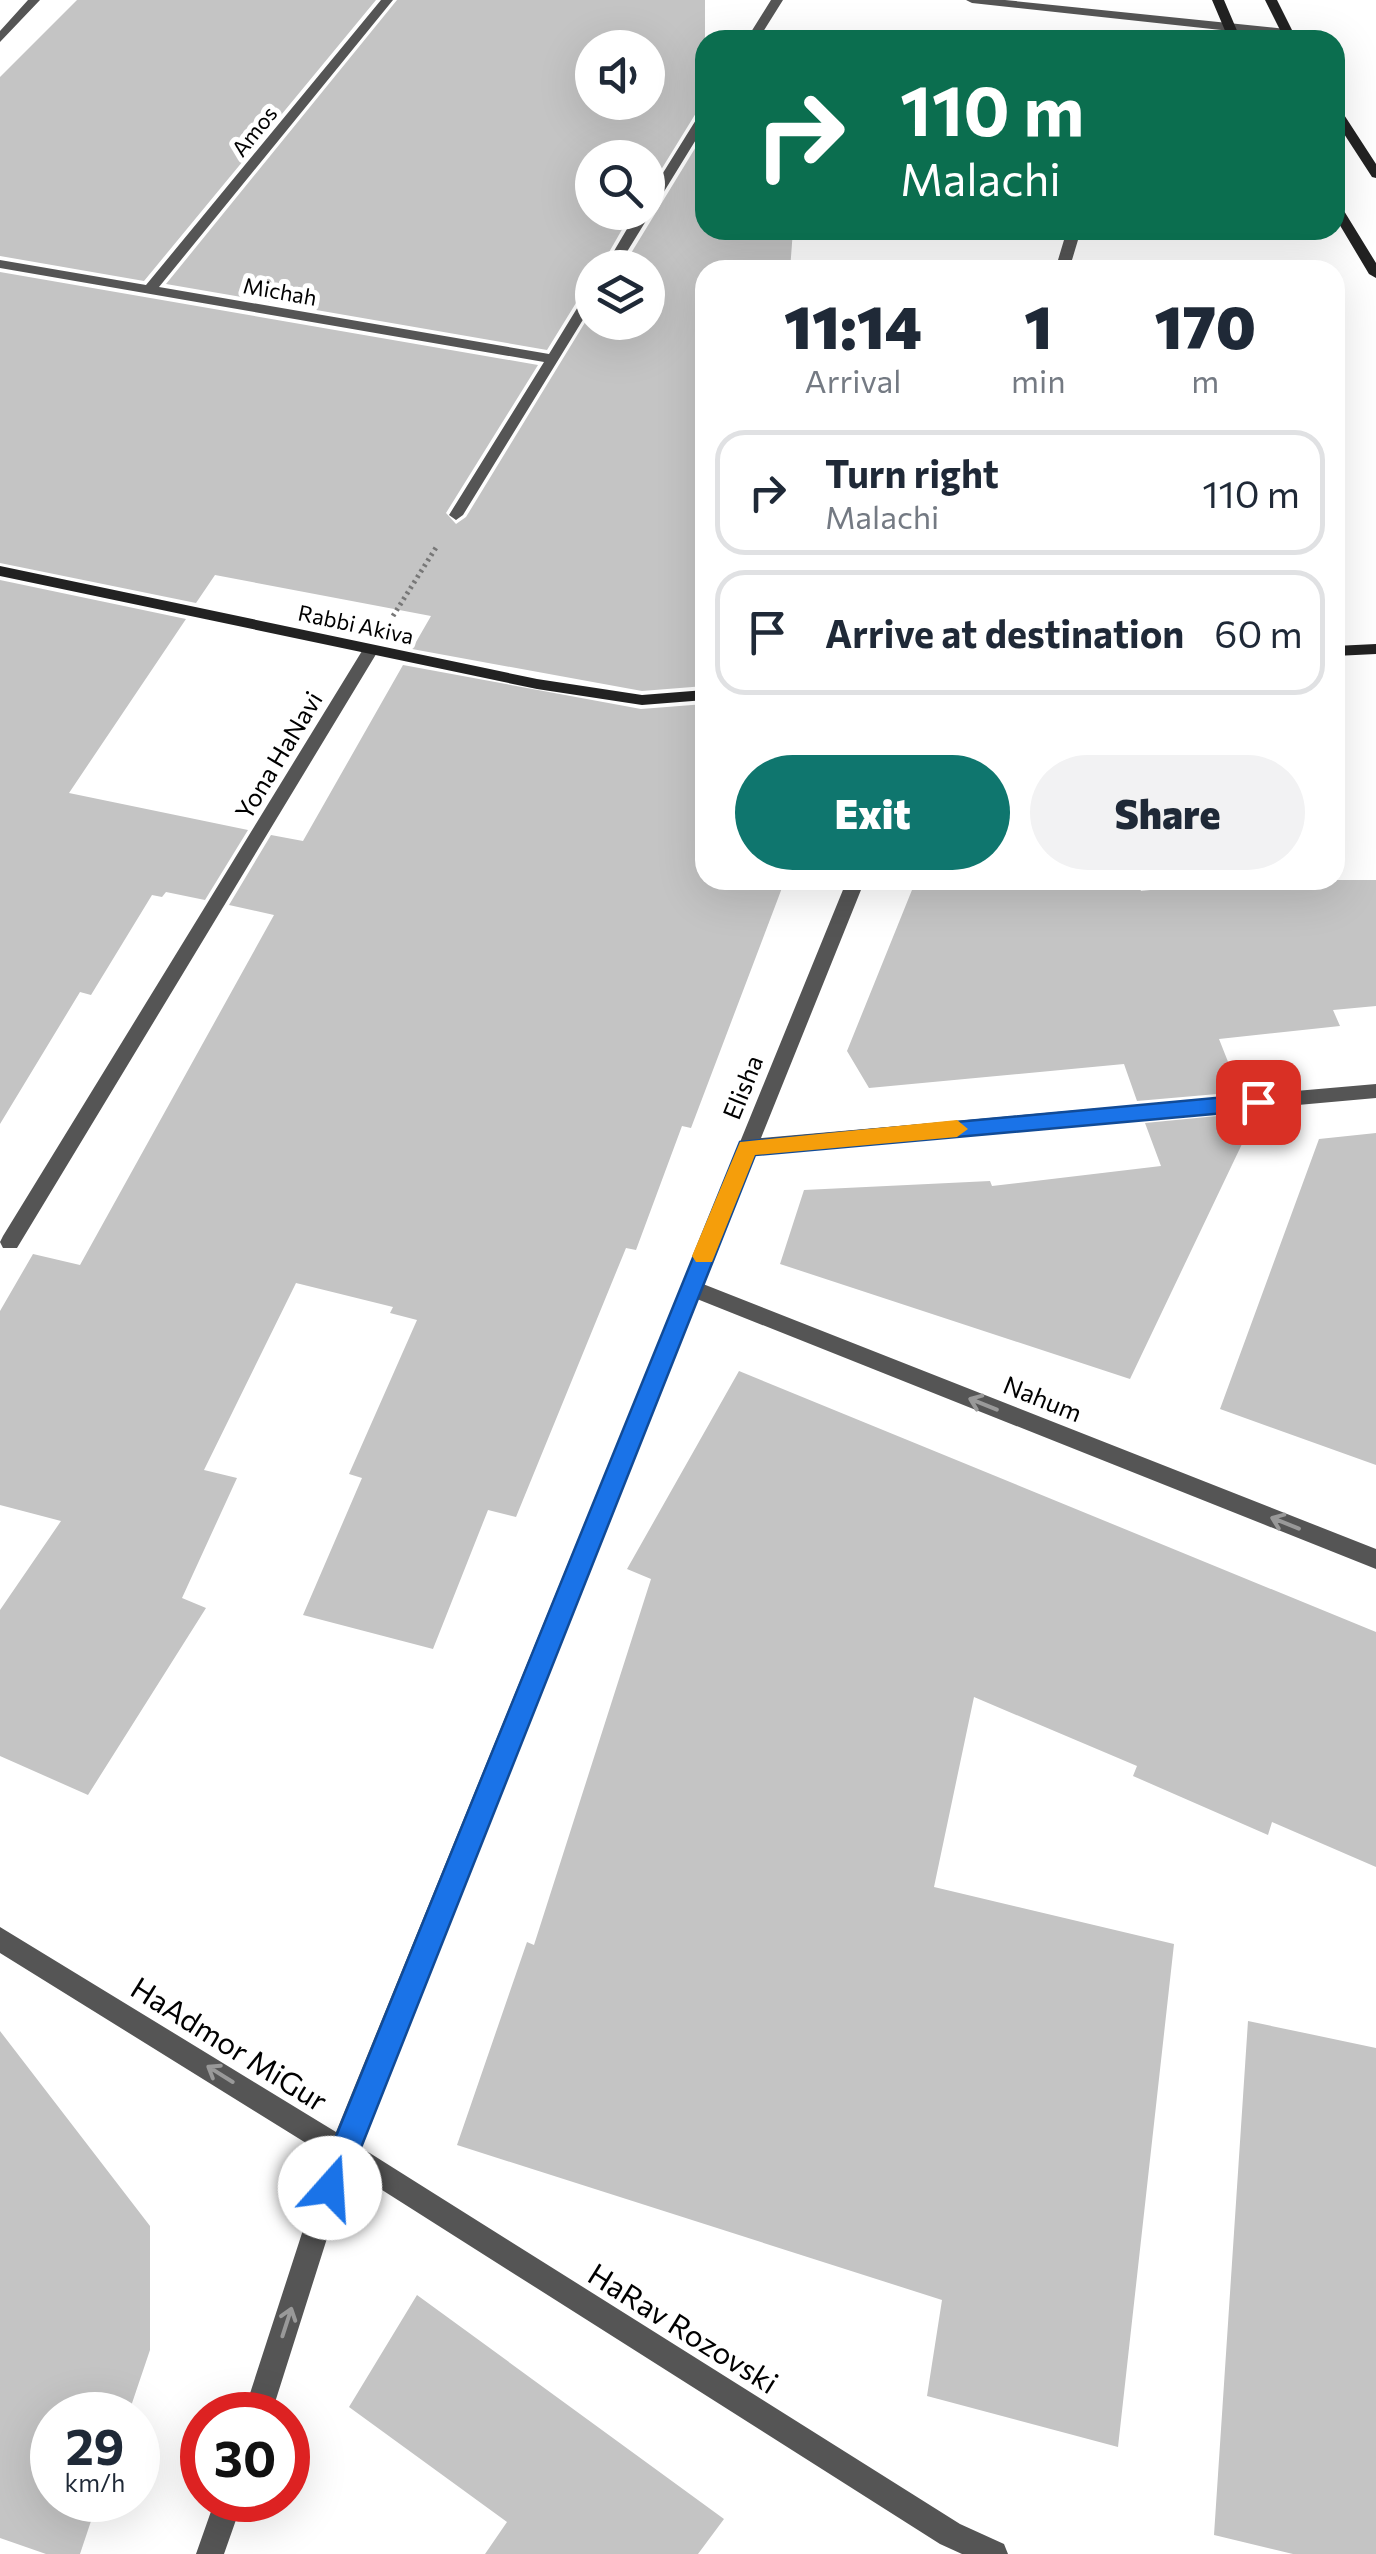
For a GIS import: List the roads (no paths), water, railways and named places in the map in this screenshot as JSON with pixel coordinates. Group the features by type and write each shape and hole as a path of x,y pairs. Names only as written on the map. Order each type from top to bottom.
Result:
{"street":[{"path":"0,38 34,0"},
{"name":"Amos","path":"151,288 387,0"},
{"path":"758,30 777,0"},
{"path":"972,0 1248,30"},
{"path":"1218,0 1229,30"},
{"path":"1271,0 1286,30"},
{"path":"1345,126 1376,174"},
{"path":"665,180 695,132"},
{"path":"1345,223 1376,274"},
{"name":"Michah","path":"0,264 553,359"},
{"path":"456,515 575,323"},
{"name":"Rabbi Akiva","path":"0,571 370,651 642,700 695,696"},
{"path":"1345,650 1376,648"},
{"name":"Yona HaNavi","path":"10,1242 370,651"},
{"name":"Elisha","path":"342,2150 852,890"},
{"path":"748,1148 1376,1091"},
{"name":"Nahum","path":"691,1288 1376,1558"},
{"name":"HaAdmor MiGur","path":"0,1939 342,2150"},
{"path":"263,2392 342,2150"},
{"name":"HaRav Rozovski","path":"342,2150 950,2534 994,2554"},
{"path":"210,2554 221,2522"}]}
